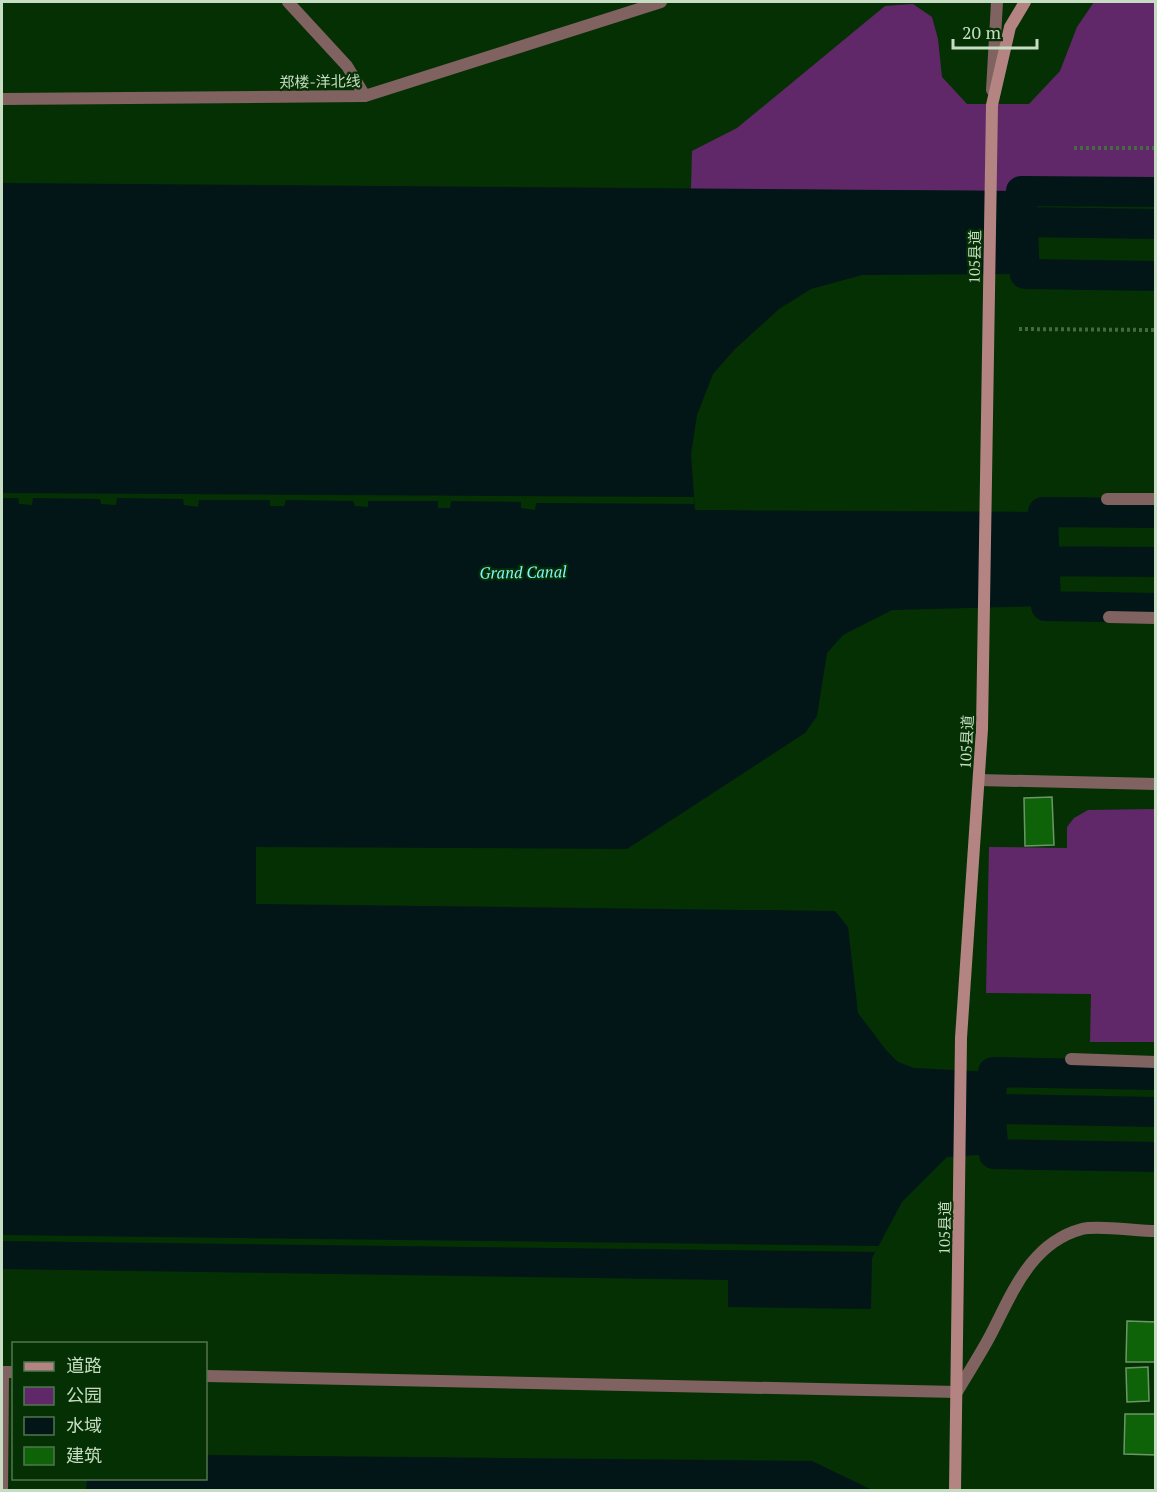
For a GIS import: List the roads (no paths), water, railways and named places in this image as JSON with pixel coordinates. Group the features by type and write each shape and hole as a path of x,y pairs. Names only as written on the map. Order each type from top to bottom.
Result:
{"main road":[{"name":"105县道","path":"955,1491 961,1038 982,729 992,105 1010,27 1025,2"}],"street":[{"path":"288,2 347,66 365,96"},
{"name":"郑楼-洋北线","path":"2,99 365,96 661,2"},
{"path":"992,105 997,2"},
{"path":"1107,499 1155,499"},
{"path":"1108,617 1155,618"},
{"path":"979,780 1155,784"},
{"path":"1071,1059 1155,1062"},
{"path":"207,1376 957,1392 989,1338 1012,1289 1046,1247 1066,1235 1085,1228 1155,1231"},
{"path":"2,1491 3,1372 12,1372"}],"water":[{"path":"2,183 1021,191 1025,274 862,275 811,289 779,309 735,349 713,374 697,415 691,454 695,510 1043,512 1046,606 892,610 843,635 827,653 817,716 805,733 627,849 256,847 256,904 835,911 848,927 858,1013 886,1050 898,1062 914,1068 993,1072 990,1108 994,1154 947,1157 902,1202 872,1258 871,1309 728,1307 728,1280 2,1269"},
{"path":"207,1455 812,1461 872,1490 86,1490 87,1480 207,1480"}],"waterway":[{"path":"1156,192 1021,191 1025,274 1156,276"},
{"path":"982,226 1022,222 1156,224"},
{"name":"Grand Canal","path":"1156,513 1043,512 1046,606 1156,608"},
{"path":"1003,561 1156,562"},
{"path":"1156,1075 993,1072 990,1108 994,1154 1156,1157"},
{"path":"949,1108 1156,1112"}]}
